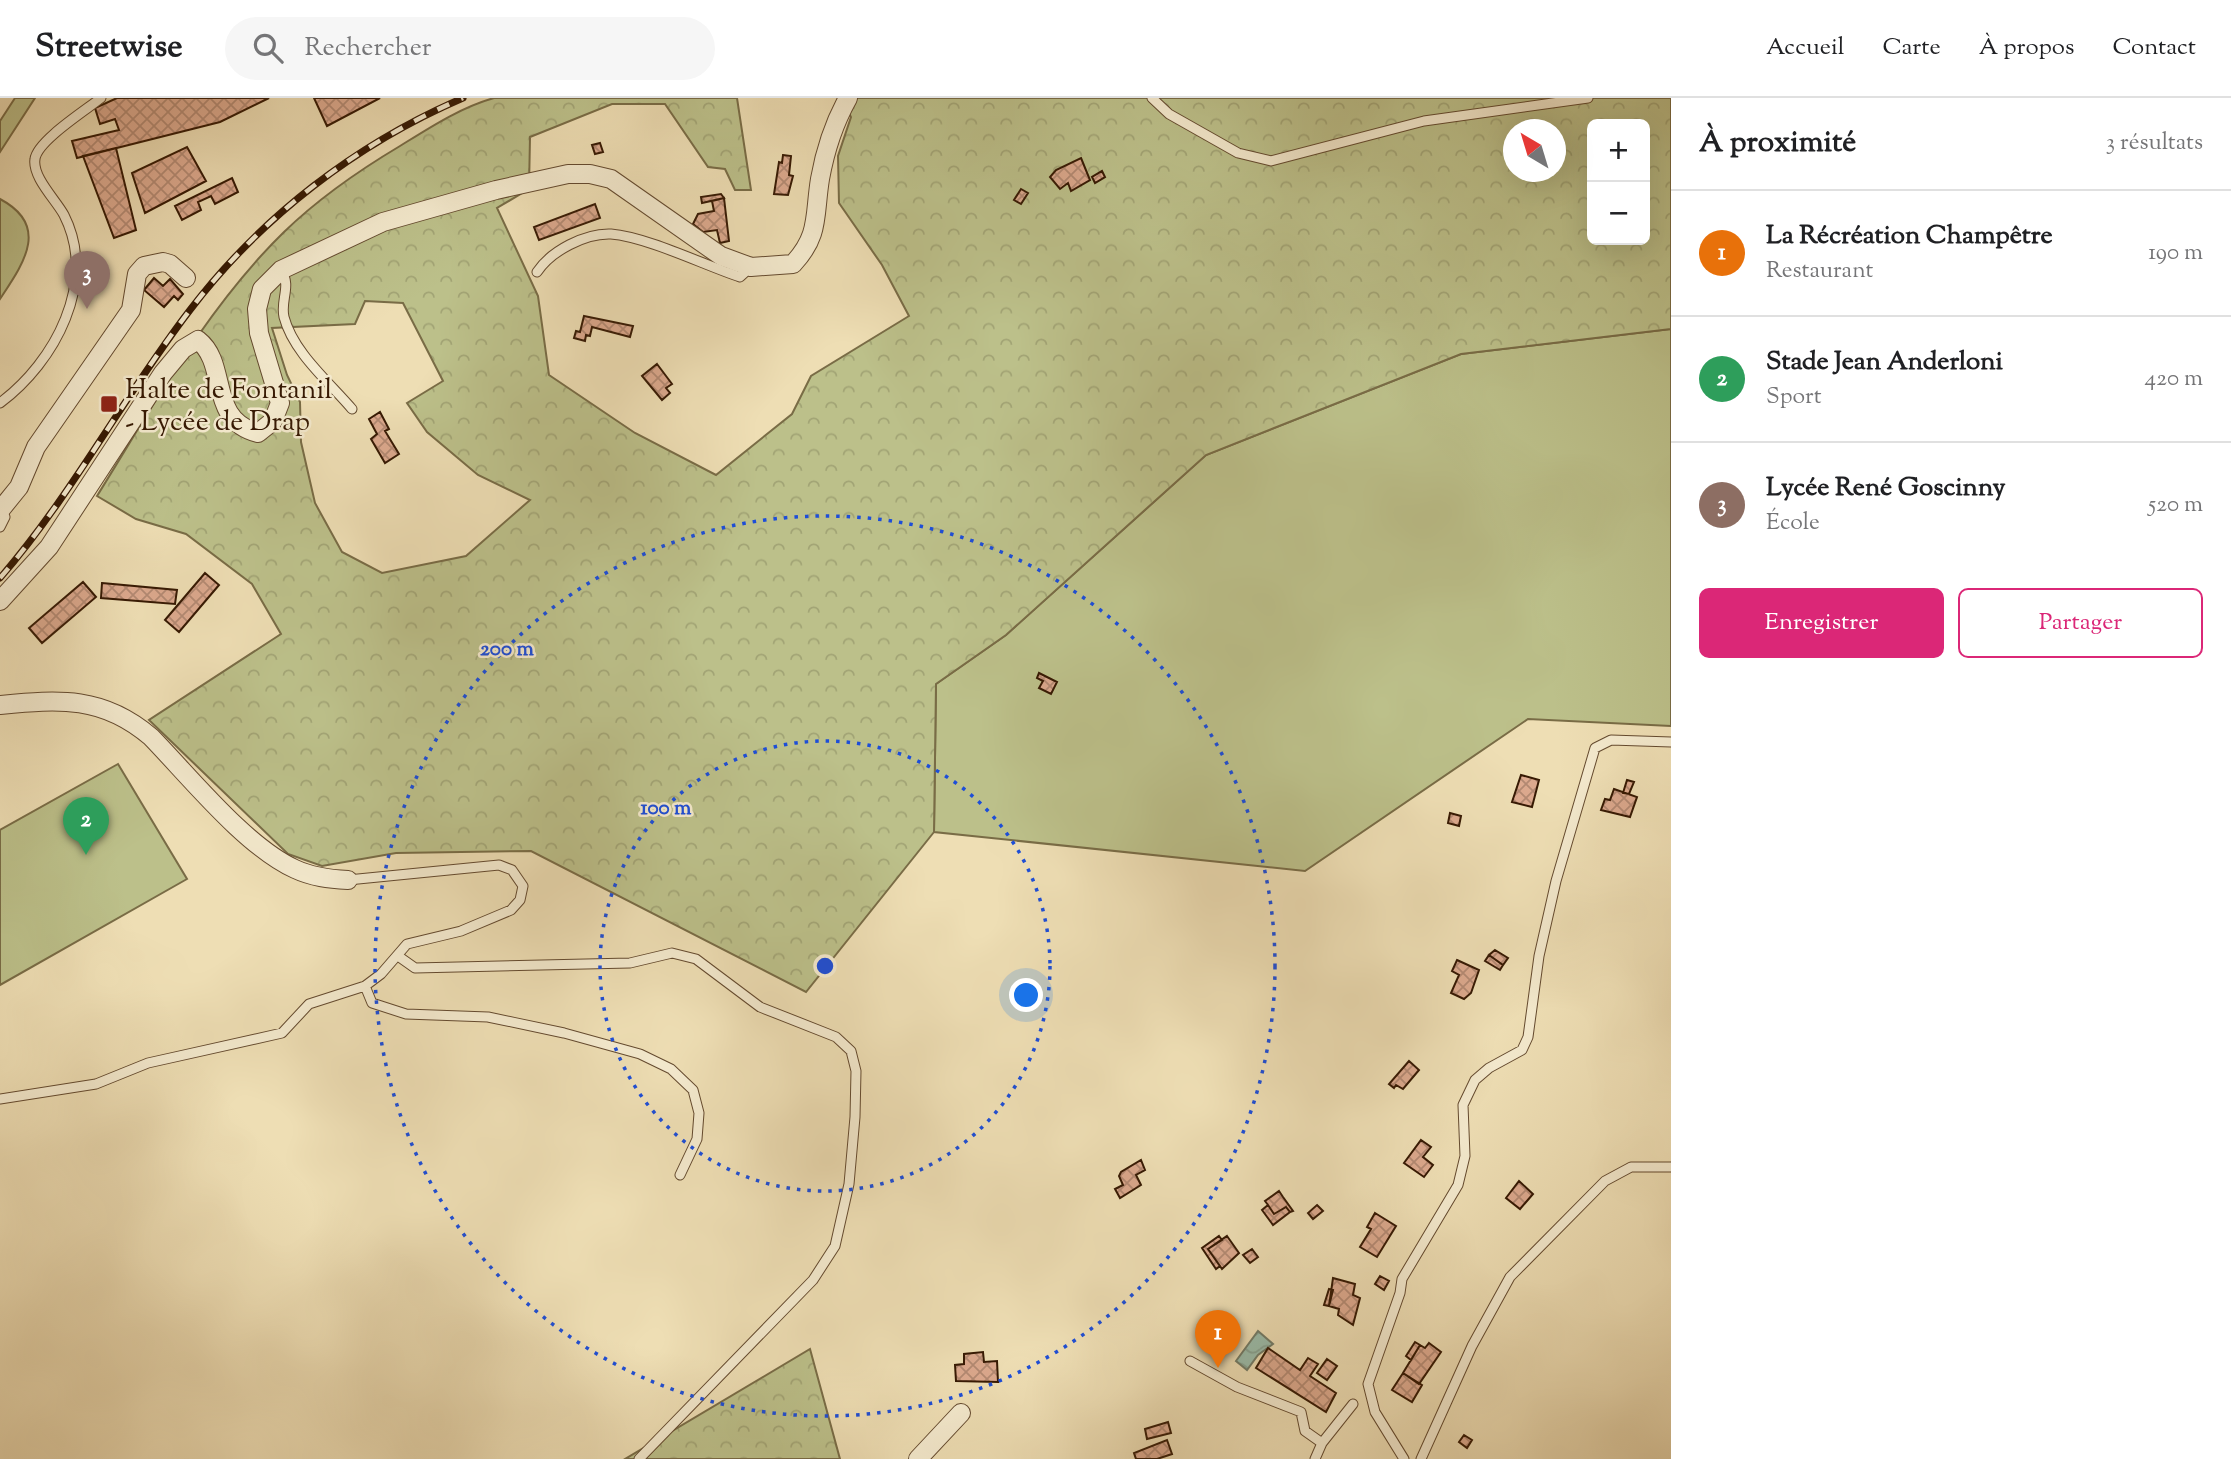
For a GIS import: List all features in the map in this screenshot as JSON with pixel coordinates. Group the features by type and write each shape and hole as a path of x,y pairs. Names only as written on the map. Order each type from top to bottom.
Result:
{"street":[{"path":"0,601 49,548 163,373 183,349 198,340 207,348 228,413 244,429 258,433 273,421 280,403 259,333 257,309 262,289 289,266 383,222 568,174 611,179 690,237 721,256 751,267 793,264 806,250 815,231 820,179 834,123 848,98"},
{"path":"1,507 19,487 36,447 131,310 137,274 144,266 163,262 170,264 186,278"},
{"path":"0,705 79,701 110,709 132,721 151,737 261,846 293,869 321,878 348,880"},
{"path":"918,1459 961,1413"}],"lane":[{"path":"0,403 30,377 46,355 65,319 75,288 77,263 73,240 65,216 35,169 38,149 101,98"},
{"path":"1152,98 1169,114 1238,153 1271,161 1424,121 1588,98"},
{"path":"537,272 545,260 584,238 611,234 636,240 740,277 751,267"},
{"path":"289,266 283,316 299,347 352,409"},
{"path":"0,527 5,517 1,507"},
{"path":"1405,1459 1375,1412 1368,1384 1400,1293 1402,1279 1458,1185 1465,1156 1463,1105 1475,1080 1489,1068 1522,1050 1528,1037 1539,956 1556,881 1595,748 1612,740 1671,742"},
{"path":"0,1099 96,1084 148,1063 282,1032 309,1004 365,986 398,956 407,944 461,930 511,910 520,900 523,886 512,870 499,865 348,880"},
{"path":"398,956 415,968 630,963 672,953 696,959 760,1007 836,1037 850,1051 856,1071 855,1116 849,1184 835,1246 813,1280 639,1459"},
{"path":"365,986 372,1003 406,1014 501,1019 640,1054 671,1069 693,1090 699,1113 697,1139 680,1175"},
{"path":"1421,1459 1472,1346 1510,1277 1605,1181 1631,1167 1671,1167"},
{"path":"1190,1361 1237,1387 1301,1412 1305,1431 1322,1443"},
{"path":"1315,1459 1322,1443 1353,1404"}],"green space":[{"path":"15,98 35,98 0,152 0,121"},
{"path":"494,98 737,98 751,190 735,190 725,169 708,167 665,104 612,104 530,137 529,189 497,208 538,296 549,375 635,433 716,475 792,414 811,376 909,316 882,265 839,203 838,156 851,117 841,98 1671,98 1671,329 1461,354 1206,455 1006,635 936,684 934,832 806,992 531,851 396,853 322,866 288,854 149,720 281,634 252,584 186,534 136,519 97,496 183,358 230,292 256,261 325,196 369,165 469,107","holes":["365,301 403,303 443,381 407,403 427,432 478,475 530,500 466,556 382,573 342,552 315,503 301,442 300,402 287,375 272,328 355,324"]},
{"path":"0,199 16,210 25,221 28,246 24,259 0,299"},
{"path":"1671,329 1671,726 1528,719 1305,871 934,832 936,684 1006,635 1206,455 1461,354"},
{"path":"118,764 187,879 0,985 0,830"},
{"path":"810,1349 840,1459 625,1459"}],"water":[{"path":"1258,1331 1273,1344 1258,1355 1247,1370 1236,1361"}],"building":[{"path":"117,98 269,98 220,122 77,158 72,141 119,130 115,119 100,124 95,108"},
{"path":"314,98 380,98 327,126"},
{"path":"600,143 603,152 595,154 592,145"},
{"path":"187,147 206,181 145,213 132,173"},
{"path":"116,148 136,230 114,238 83,156"},
{"path":"783,155 791,156 789,175 793,176 788,195 774,194 779,162 782,163"},
{"path":"1081,158 1090,180 1071,191 1068,183 1060,189 1050,177 1056,170"},
{"path":"1102,171 1105,177 1095,183 1092,177"},
{"path":"232,178 238,192 215,204 211,196 198,202 201,210 182,220 175,206"},
{"path":"1021,189 1028,193 1021,204 1014,200"},
{"path":"721,194 724,198 702,203 701,197"},
{"path":"724,198 729,241 720,243 717,230 703,232 693,224 698,214 714,211 712,201"},
{"path":"595,204 600,218 539,240 534,227"},
{"path":"154,278 163,286 170,279 183,294 178,300 174,296 164,307 144,290"},
{"path":"584,316 633,326 630,337 592,327 590,336 586,335 585,341 574,338 576,331 580,332"},
{"path":"657,364 672,384 666,388 670,393 662,400 642,376"},
{"path":"380,412 389,429 385,431 399,454 385,463 371,439 377,434 369,419"},
{"path":"205,573 219,585 179,632 165,620"},
{"path":"83,582 96,597 42,643 29,628"},
{"path":"102,583 177,590 175,604 101,598"},
{"path":"1039,673 1057,682 1051,694 1039,688 1043,681 1037,678"},
{"path":"1521,775 1539,780 1532,807 1512,802"},
{"path":"1627,780 1634,782 1629,794 1623,793"},
{"path":"1614,789 1637,797 1630,817 1601,810 1605,799 1610,800"},
{"path":"1450,813 1461,816 1459,826 1448,823"},
{"path":"1495,950 1508,958 1503,965 1489,955"},
{"path":"1489,955 1503,965 1500,970 1485,961"},
{"path":"1457,960 1479,970 1471,993 1464,999 1451,993 1459,975 1452,971"},
{"path":"1409,1061 1419,1070 1403,1089 1396,1085 1394,1088 1389,1084"},
{"path":"1421,1140 1431,1147 1423,1157 1433,1165 1424,1177 1404,1163"},
{"path":"1141,1160 1145,1170 1136,1175 1141,1185 1120,1198 1115,1189 1123,1185 1119,1176 1121,1172"},
{"path":"1519,1181 1533,1194 1520,1209 1506,1198"},
{"path":"1279,1191 1293,1211 1290,1212 1286,1207 1274,1214 1265,1201"},
{"path":"1268,1205 1274,1214 1286,1207 1290,1212 1273,1225 1262,1210"},
{"path":"1317,1205 1323,1211 1313,1219 1308,1213"},
{"path":"1375,1213 1396,1226 1377,1257 1360,1247 1371,1229 1367,1227"},
{"path":"1219,1236 1222,1240 1208,1249 1220,1266 1216,1269 1202,1248"},
{"path":"1227,1236 1239,1253 1222,1269 1208,1249"},
{"path":"1252,1249 1258,1257 1250,1263 1243,1255"},
{"path":"1380,1276 1389,1281 1384,1290 1375,1284"},
{"path":"1333,1278 1355,1284 1353,1295 1360,1298 1353,1325 1338,1315 1339,1309 1329,1306"},
{"path":"1329,1289 1333,1290 1329,1306 1324,1305"},
{"path":"1415,1342 1420,1345 1411,1360 1406,1356"},
{"path":"1429,1343 1441,1352 1419,1384 1403,1373 1420,1345 1425,1348"},
{"path":"1268,1348 1300,1370 1308,1358 1318,1364 1310,1376 1336,1393 1326,1412 1256,1368"},
{"path":"983,1352 984,1362 997,1361 998,1382 956,1381 955,1365 964,1364 964,1354"},
{"path":"1327,1359 1337,1366 1327,1380 1317,1373"},
{"path":"1403,1373 1422,1385 1412,1402 1392,1390"},
{"path":"1168,1422 1171,1433 1147,1439 1145,1429"},
{"path":"1464,1435 1472,1440 1467,1448 1459,1442"},
{"path":"1167,1440 1172,1454 1157,1459 1136,1459 1134,1453"}],"railway":[{"path":"0,578 51,513 190,310 248,244 279,214 348,161 385,137 463,98"}],"place":[{"name":"Lycée René Goscinny","path":"87,309"},
{"name":"Halte de Fontanil - Lycée de Drap","path":"109,404"},
{"name":"Stade Jean Anderloni","path":"86,855"},
{"name":"La Récréation Champêtre","path":"1218,1368"}]}
